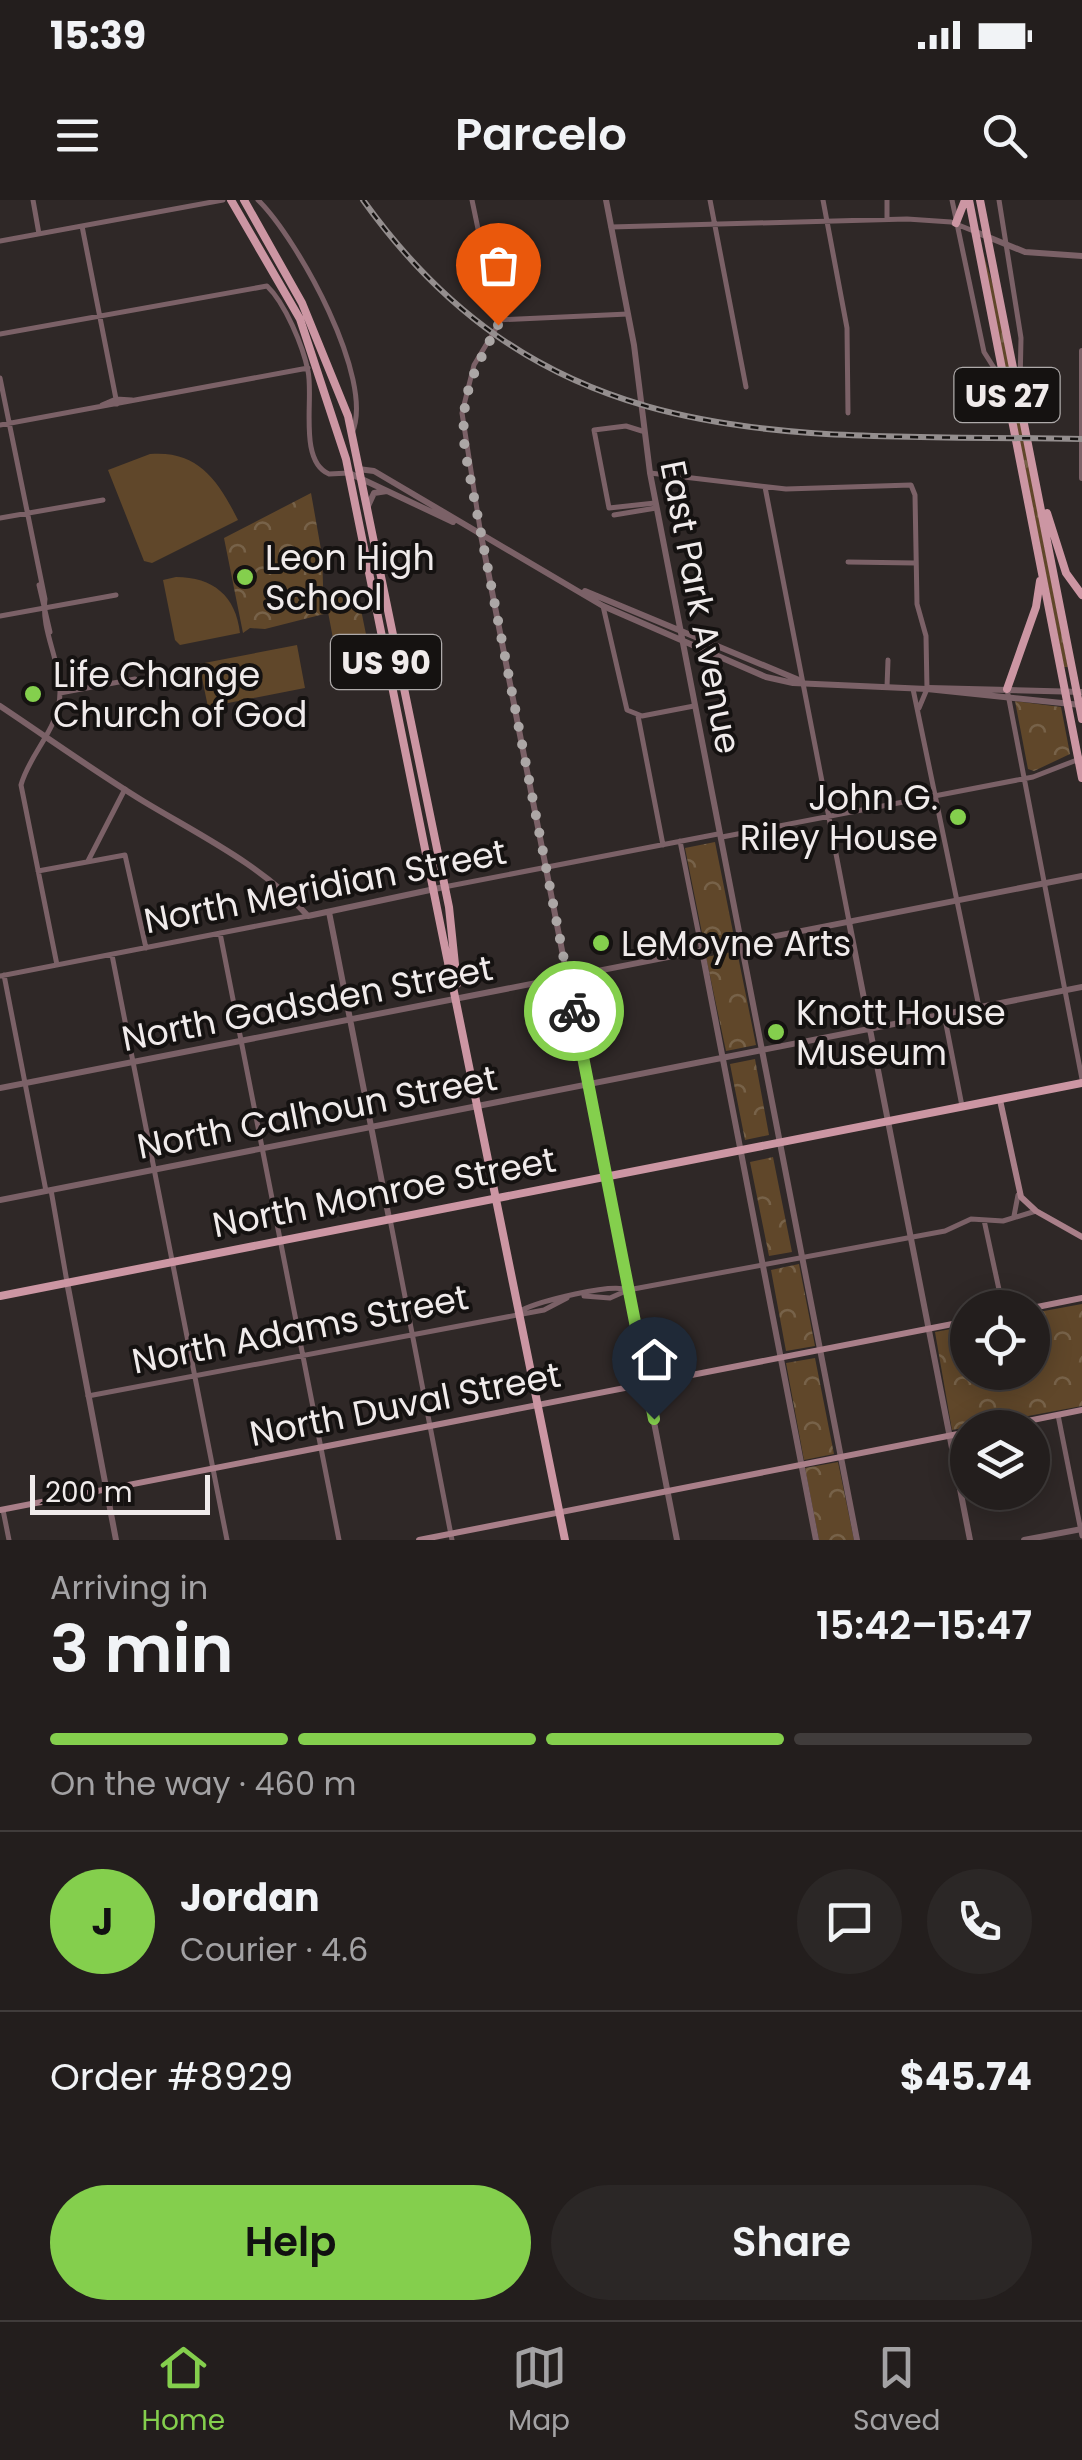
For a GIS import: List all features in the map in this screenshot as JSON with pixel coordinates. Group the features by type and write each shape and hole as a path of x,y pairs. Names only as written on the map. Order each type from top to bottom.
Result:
{"main road":[{"name":"US 90","path":"232,200 304,328 349,473 412,795 521,1311 564,1540"},
{"name":"US 90","path":"244,200 311,322 352,433 444,887 454,943 456,999"},
{"path":"956,223 968,200"},
{"name":"US 27","path":"968,200 1082,778"},
{"name":"US 27","path":"980,200 1082,720"},
{"path":"1032,460 1058,553 1082,596"},
{"path":"1007,692 1037,602 1038,552"},
{"path":"388,671 399,669"},
{"path":"412,795 424,793"},
{"name":"North Monroe Street","path":"0,1296 1082,1081"},
{"path":"1000,1100 1018,1190 1036,1211 1082,1238"},
{"path":"1050,1304 1082,1298"},
{"name":"North Duval Street","path":"2,1510 950,1325"},
{"path":"1050,1417 1082,1410"},
{"path":"418,1540 451,1537 559,1512 950,1436"}],"street":[{"path":"33,200 39,234"},
{"path":"0,241 223,200"},
{"path":"258,200 292,244 325,308 356,392 358,417 352,433"},
{"path":"472,200 496,320 466,386 462,413 482,535 677,1540"},
{"name":"East Park Avenue","path":"606,200 628,314 642,428 718,836 858,1540"},
{"path":"710,200 746,387"},
{"path":"823,200 847,328 848,413"},
{"path":"888,200 888,219"},
{"path":"952,200 984,352 1001,379 1012,420"},
{"path":"999,200 1021,338 1018,370 1023,418"},
{"path":"611,227 888,219 956,223 1008,247 1041,255 1082,256"},
{"path":"82,226 116,402"},
{"path":"0,334 267,286 308,368 312,397 308,430 316,463 325,474 349,473 360,468 374,471 603,606 766,677 887,688 1007,692 1082,689"},
{"path":"496,320 628,314"},
{"path":"1082,350 1082,478"},
{"path":"0,425 308,368"},
{"path":"0,378 60,693 48,738 21,785 56,966"},
{"path":"642,428 594,430 608,508 656,505"},
{"path":"349,473 482,535"},
{"path":"650,473 765,487 905,484 914,489 918,604 926,636 927,689 920,708"},
{"path":"765,487 950,1436"},
{"path":"368,507 374,494 387,491"},
{"path":"0,518 103,500"},
{"path":"614,515 656,505"},
{"path":"848,562 916,563"},
{"path":"574,588 802,682"},
{"path":"0,616 116,595"},
{"path":"603,606 627,710 638,716 694,706"},
{"path":"887,688 888,660"},
{"path":"60,693 136,678"},
{"path":"914,689 979,1007"},
{"path":"1007,692 1082,703"},
{"path":"1007,692 1082,1081"},
{"path":"0,706 125,790 248,863 308,916"},
{"path":"638,716 663,845"},
{"name":"North Meridian Street","path":"2,975 663,845 937,796 1024,778 1082,758"},
{"path":"88,861 125,790"},
{"path":"680,842 816,1540"},
{"path":"38,871 125,855 146,948"},
{"name":"North Gadsden Street","path":"0,1088 1082,876"},
{"path":"330,912 451,1537"},
{"path":"220,934 339,1540"},
{"path":"112,955 227,1540"},
{"path":"2,975 49,1190 116,1540"},
{"name":"North Calhoun Street","path":"0,1200 1082,987"},
{"path":"944,1014 962,1106"},
{"path":"1014,1216 1018,1190"},
{"name":"North Adams Street","path":"88,1396 521,1311 548,1298 584,1296 606,1288 628,1290 945,1231 970,1219 1036,1211"},
{"path":"984,1220 999,1290"},
{"path":"1024,1540 1082,1531 1058,1415"},
{"path":"2,1510 9,1540"},
{"path":"964,1510 970,1540"}],"green space":[{"path":"982,249 995,292 1068,667 1064,667"},
{"path":"150,454 181,457 205,470 238,520 152,563 144,561 108,470"},
{"path":"311,493 322,555 324,614 265,629 250,628 243,633 224,538"},
{"path":"176,577 201,581 220,591 234,609 240,633 180,645 175,640 163,580"},
{"path":"357,590 371,659 338,665 325,596"},
{"path":"297,645 305,688 208,707 199,664"},
{"path":"1015,701 1061,707 1070,754 1034,771 1028,769"},
{"path":"715,842 734,937 704,943 685,848"},
{"path":"737,951 756,1045 726,1051 706,957"},
{"path":"755,1059 769,1135 745,1140 730,1064"},
{"path":"773,1157 792,1252 769,1256 750,1162"},
{"path":"799,1264 815,1346 786,1351 771,1270"},
{"path":"1082,1304 1082,1406 1050,1412 950,1410 950,1418 935,1332 950,1329 950,1390 1050,1390 1050,1310"},
{"path":"815,1358 834,1454 804,1460 786,1363"},
{"path":"838,1462 854,1540 819,1540 805,1468"}],"railway":[{"path":"363,200 436,286 514,347 597,390 685,416 778,430 875,436 1082,439"}],"way so far":[{"path":"498,325 466,386 462,426 574,1011"}],"place":[{"name":"Leon High School","path":"245,577"},
{"name":"Life Change Church of God","path":"33,694"},
{"name":"John G. Riley House","path":"958,817"},
{"name":"LeMoyne Arts","path":"601,943"},
{"name":"Knott House Museum","path":"776,1032"}],"route":[{"path":"574,1011 654,1419"}]}
